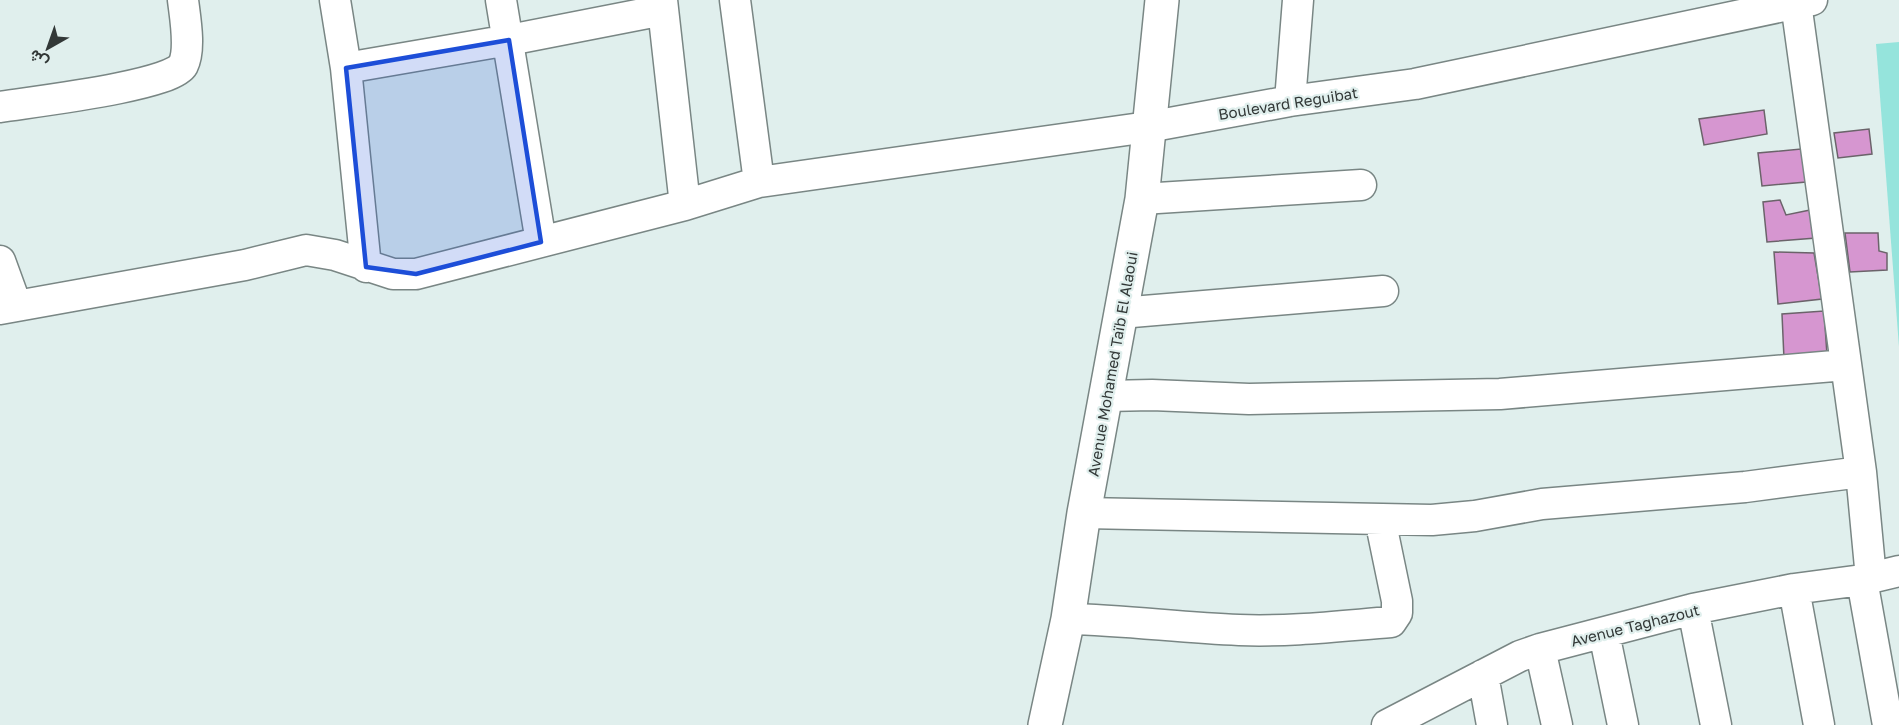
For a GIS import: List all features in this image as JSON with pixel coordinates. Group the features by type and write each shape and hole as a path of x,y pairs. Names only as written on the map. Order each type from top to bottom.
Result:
{"street":[{"path":"0,107 142,84 168,77 179,71 185,60 187,37 183,0"},
{"path":"335,0 346,68 366,267"},
{"path":"501,0 541,242"},
{"path":"735,0 759,182"},
{"name":"Avenue Mohamed Taïb El Alaoui","path":"1045,725 1068,619 1084,513 1142,199 1162,0"},
{"path":"1290,101 1298,0"},
{"path":"1804,2 1846,365 1878,576 1888,725"},
{"name":"Boulevard Reguibat","path":"8,307 245,265 306,250 335,255 393,274 416,274 685,205 759,182 1148,127 1290,101 1415,84 1804,2"},
{"path":"346,68 508,40 662,5 685,205"},
{"path":"1142,199 1361,185"},
{"path":"0,261 8,307"},
{"path":"1120,313 1383,291"},
{"path":"1106,396 1152,395 1249,399 1500,393 1846,365"},
{"path":"1084,513 1432,520 1542,504 1745,488 1861,472"},
{"path":"1068,619 1119,620 1239,630 1391,622 1397,613 1397,601 1380,519"},
{"name":"Avenue Taghazout","path":"1391,724 1520,656 1540,649 1693,609 1878,576"},
{"path":"1794,590 1819,725"},
{"path":"1693,609 1716,725"},
{"path":"1604,633 1623,725"},
{"path":"1540,649 1557,725"},
{"path":"1483,675 1492,725"}],"highlighted area":[{"path":"509,40 541,242 416,274 366,267 346,68"}],"shaded area":[{"path":"1899,42 1899,347 1876,44"}],"building":[{"path":"1764,110 1767,134 1704,145 1699,119"},
{"path":"1869,129 1872,154 1838,158 1834,133"},
{"path":"1801,149 1806,182 1762,186 1758,153"},
{"path":"1780,200 1786,215 1815,209 1816,238 1767,242 1763,202"},
{"path":"1845,233 1878,233 1879,251 1887,253 1887,270 1850,272"},
{"path":"1774,252 1814,253 1822,299 1778,304"},
{"path":"1824,311 1827,355 1784,359 1782,314"}]}
